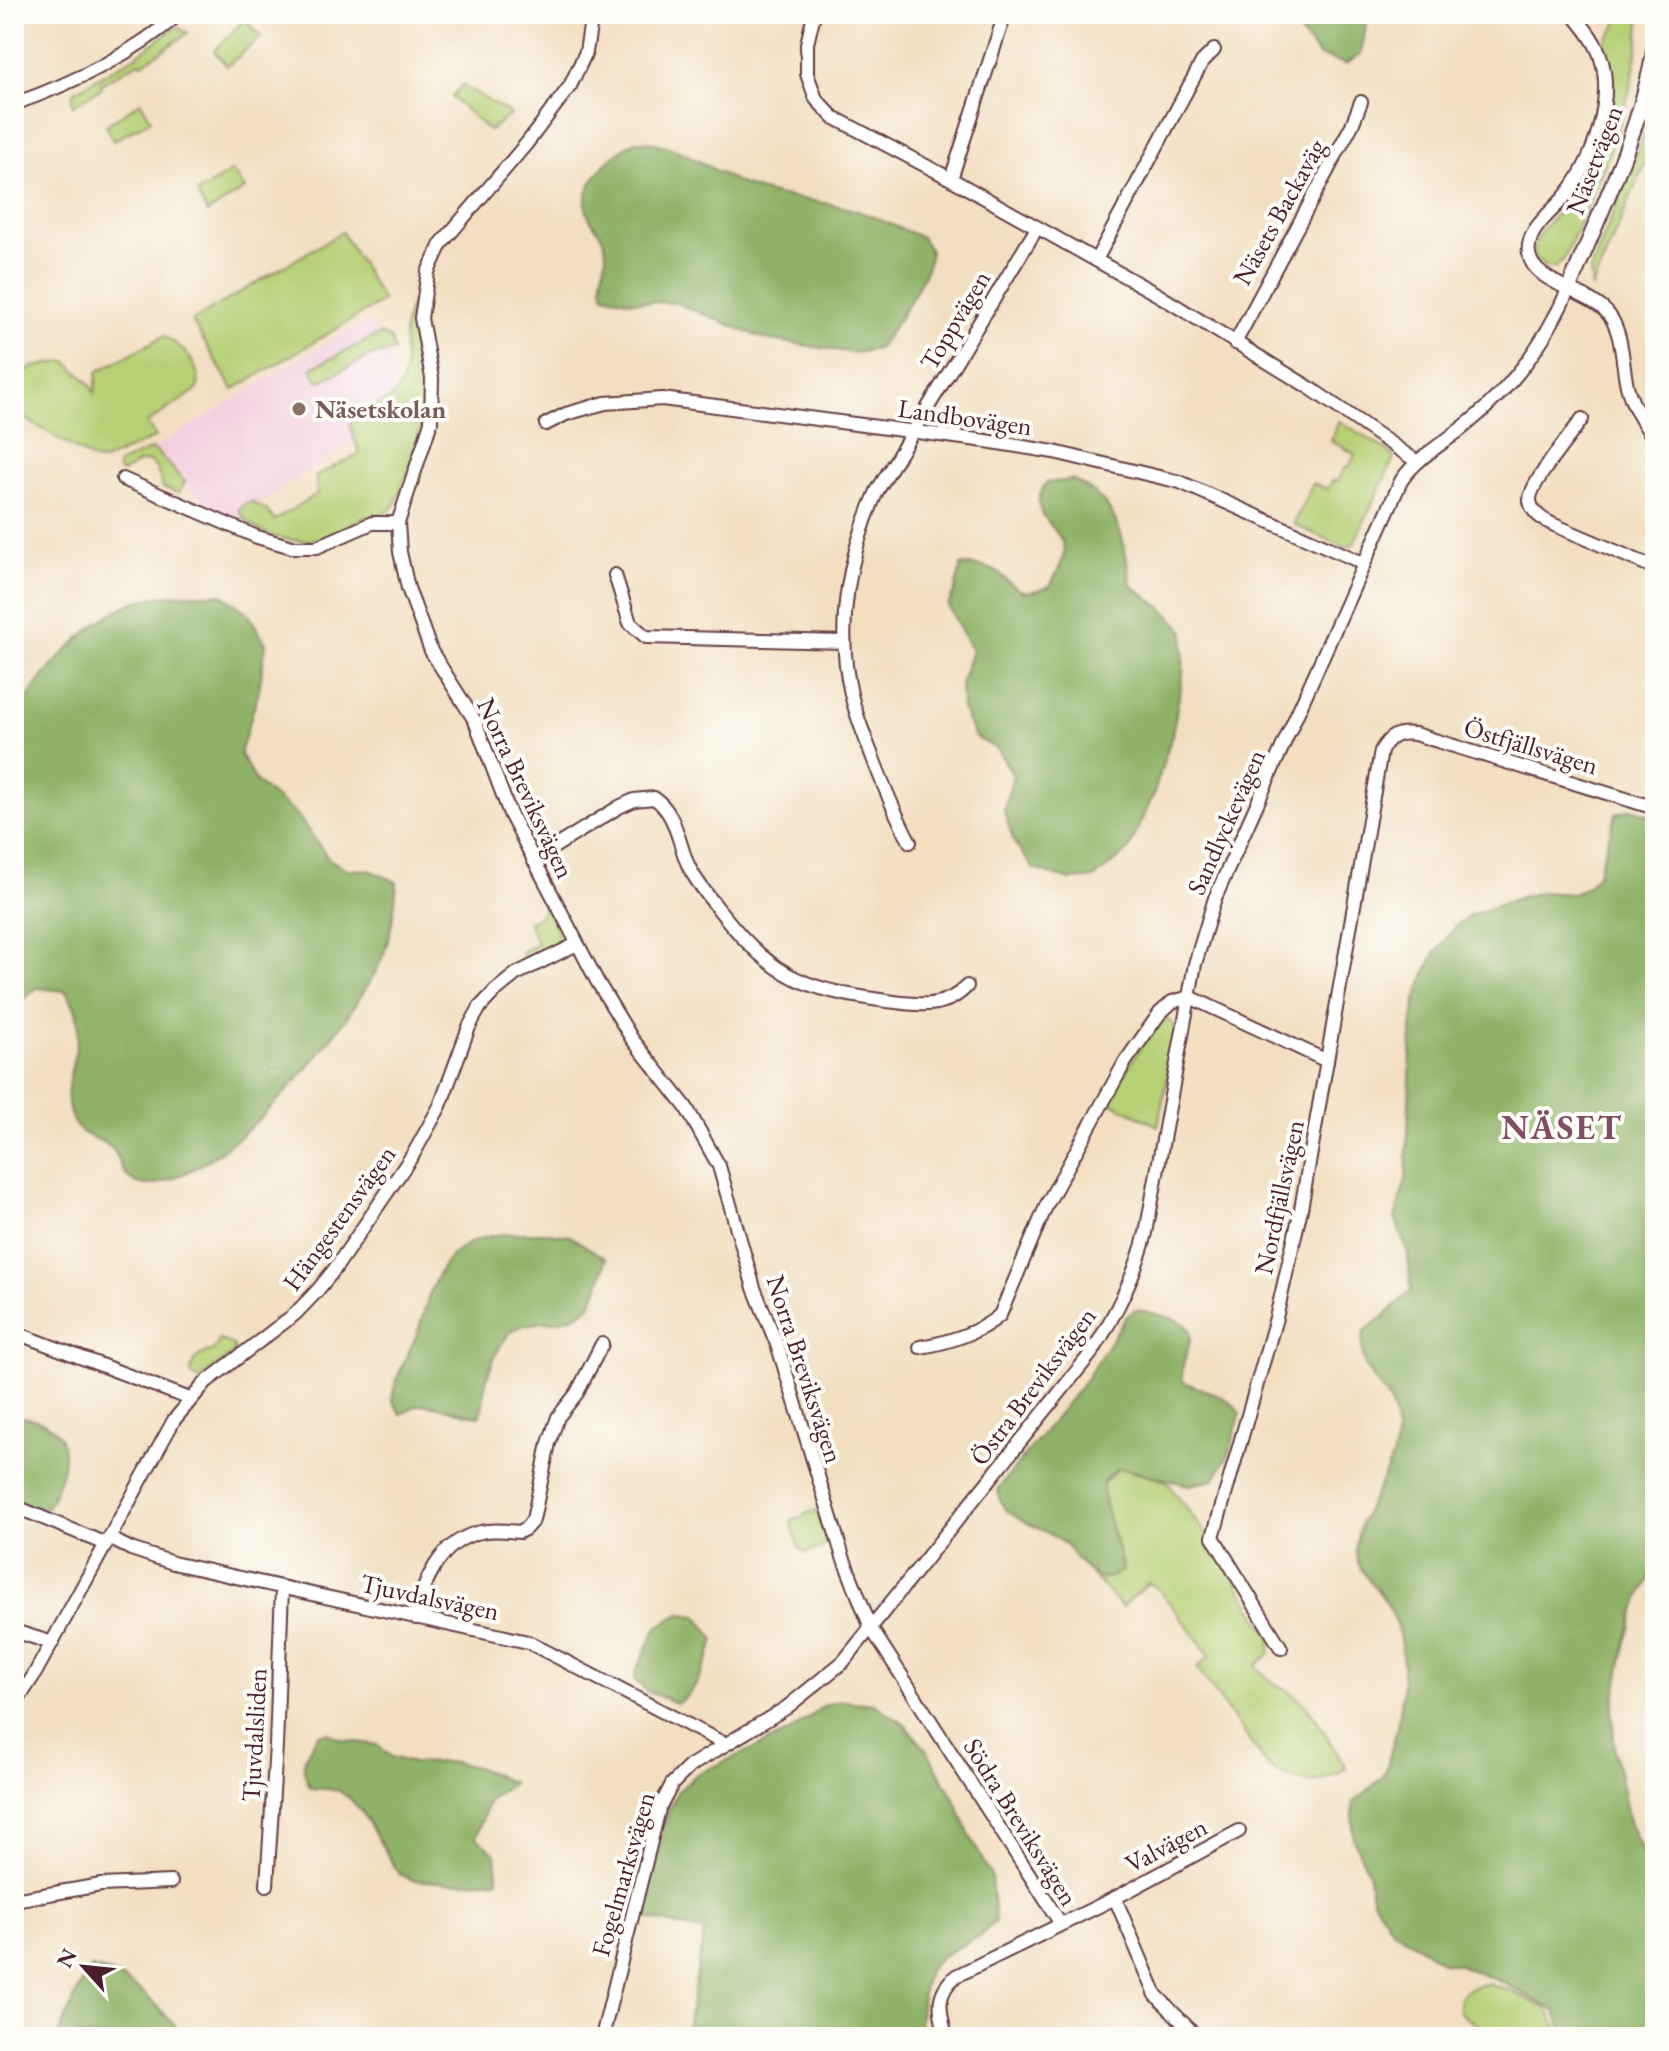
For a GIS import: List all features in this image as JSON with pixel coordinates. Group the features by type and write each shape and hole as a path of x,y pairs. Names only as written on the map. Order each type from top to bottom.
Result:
{"street":[{"path":"14,104 60,88 99,69 150,37 179,14"},
{"name":"Norra Breviksvägen","path":"592,14 586,52 570,86 527,143 441,244 428,272 421,318 432,378 431,422 398,523 400,552 419,622 439,665 475,721 510,814 533,860 613,1011 686,1107 719,1166 754,1288 781,1357 843,1557 871,1628"},
{"path":"814,14 807,44 807,74 810,87 823,109 846,126 951,179 1096,260 1310,388 1416,461"},
{"path":"951,179 1005,14"},
{"path":"1573,14 1596,44 1601,58 1605,87 1603,104 1594,142 1580,174 1532,235 1528,252 1531,263 1539,271 1594,301 1612,318 1631,399 1655,440"},
{"name":"Näsetvägen","path":"1569,288 1626,149 1653,69 1655,46"},
{"path":"1096,260 1202,62 1214,50"},
{"name":"Näsets Backaväg","path":"1235,343 1361,102"},
{"name":"Toppvägen","path":"910,842 894,811 851,694 844,642 847,594 860,531 877,491 1037,228"},
{"name":"Sandlyckevägen","path":"1190,997 1200,943 1215,898 1401,481 1416,461 1464,427 1512,382 1555,320 1569,288"},
{"name":"Landbovägen","path":"546,424 586,407 644,398 1054,452 1180,482 1363,563"},
{"path":"1582,419 1535,486 1530,500 1532,507 1536,514 1552,524 1655,568"},
{"path":"123,479 257,537 292,547 317,547 372,523 398,523"},
{"path":"615,575 630,623 646,637 844,642"},
{"name":"Östfjällsvägen","path":"1393,735 1415,734 1655,808"},
{"name":"Nordfjällsvägen","path":"1281,1648 1213,1537 1276,1318 1301,1209 1381,751 1393,735"},
{"path":"533,860 619,807 634,800 654,798 672,819 689,865 703,889 742,938 776,968 819,988 907,1004 947,1001 967,986"},
{"name":"Hängestensvägen","path":"14,1706 52,1643 155,1451 190,1399 215,1375 295,1314 334,1270 430,1127 469,1026 485,1001 516,974 577,944"},
{"path":"920,1347 947,1341 994,1321 1000,1315 1047,1204 1125,1062 1160,1013 1172,1002 1190,997 1327,1061"},
{"name":"Östra Breviksvägen","path":"871,1628 1093,1351 1123,1300 1146,1233 1190,997"},
{"path":"14,1332 190,1399"},
{"path":"416,1618 430,1572 457,1543 479,1532 519,1532 533,1520 549,1443 558,1417 577,1393 602,1344"},
{"name":"Tjuvdalsvägen","path":"14,1506 152,1557 416,1618 500,1634 539,1646 725,1744"},
{"name":"Tjuvdalsliden","path":"267,1885 282,1588"},
{"name":"Fogelmarksvägen","path":"602,2037 659,1809 680,1775 809,1692 843,1662 871,1628"},
{"name":"Södra Breviksvägen","path":"871,1628 1061,1924 956,1976 948,1983 939,1999 946,2037"},
{"path":"14,1631 52,1643"},
{"name":"Valvägen","path":"1061,1924 1239,1831"},
{"path":"14,1900 101,1885 171,1882"},
{"path":"1115,1898 1156,1995 1197,2037"}],"shaded area":[{"name":"Näsetskolan","path":"369,322 390,359 397,382 363,435 239,517 202,501 149,451 338,336"}],"green space":[{"path":"1285,14 1368,14 1361,54 1346,64 1319,56"},
{"path":"1621,14 1640,14 1638,46 1624,109 1603,170 1564,259 1555,268 1546,268 1534,257 1537,238 1577,192 1602,140 1608,82 1602,45"},
{"path":"245,19 261,37 227,66 214,51"},
{"path":"177,26 188,33 142,64 139,62 101,84 102,88 73,105 75,91 136,56"},
{"path":"462,85 511,114 489,131 452,97"},
{"path":"141,102 151,120 113,141 106,125"},
{"path":"1655,107 1655,139 1592,288 1590,272"},
{"path":"636,141 651,142 679,151 755,189 845,207 921,237 928,246 929,262 909,302 878,349 854,353 765,339 676,303 630,301 604,295 602,282 606,247 590,219 586,208 587,196 591,184 606,163"},
{"path":"232,171 245,189 207,213 197,193"},
{"path":"342,232 383,301 233,390 192,321"},
{"path":"416,298 423,408 412,459 394,507 358,520 335,534 307,541 280,538 256,528 239,510 246,503 252,502 266,510 275,520 317,494 316,476 359,454 350,424 399,388 405,367 405,322"},
{"path":"380,334 391,339 394,351 370,356 319,382 311,368"},
{"path":"164,336 190,358 199,381 198,389 147,423 156,437 103,461 94,460 14,412 14,376 33,367 66,361 95,393 97,372"},
{"path":"1339,421 1388,451 1394,458 1353,545 1344,547 1294,522 1313,483 1327,489 1333,480 1337,481 1345,467 1349,467 1355,454 1331,441"},
{"path":"151,449 185,482 179,493 163,488 157,469 150,462 139,462 123,473 118,471 118,464"},
{"path":"1072,480 1088,488 1109,510 1122,537 1131,585 1162,608 1184,630 1183,674 1172,735 1153,796 1128,851 1094,878 1071,880 1033,869 1014,842 1004,811 1013,775 997,749 975,737 962,708 961,682 972,651 948,606 961,565 981,566 996,572 1020,590 1050,586 1064,551 1062,541 1041,512 1040,494 1046,483"},
{"path":"221,594 248,613 266,644 259,690 240,754 257,783 298,816 329,859 347,869 370,870 397,882 395,905 388,939 376,971 315,1059 260,1118 231,1143 202,1164 174,1178 146,1185 129,1178 114,1151 80,1130 72,1119 68,1086 78,1039 78,1023 75,1007 65,991 37,988 14,1007 14,721 50,669 82,636 117,610 156,597"},
{"path":"1631,809 1655,817 1655,1567 1639,1599 1626,1641 1612,1713 1615,1751 1629,1822 1655,1880 1655,2037 1566,2037 1555,2011 1504,1983 1459,1965 1443,1963 1392,1929 1372,1898 1368,1871 1353,1839 1353,1803 1378,1781 1386,1768 1400,1714 1403,1675 1394,1618 1361,1569 1356,1554 1360,1529 1388,1467 1396,1436 1391,1405 1367,1370 1362,1348 1364,1331 1411,1290 1408,1254 1395,1218 1406,1179 1412,1028 1416,1000 1425,974 1436,952 1456,926 1471,915 1541,892 1573,894 1588,886 1598,873 1616,814"},
{"path":"545,907 558,931 557,944 523,960 522,951 537,942 528,921 538,918"},
{"path":"1167,1019 1175,1026 1176,1034 1158,1126 1108,1101 1138,1051 1161,1020"},
{"path":"548,1233 570,1236 606,1259 598,1289 587,1308 568,1318 526,1325 509,1334 490,1369 479,1416 426,1405 416,1406 401,1414 392,1400 396,1381 418,1331 432,1287 449,1259 473,1241 487,1237"},
{"path":"1135,1310 1168,1317 1188,1328 1190,1335 1182,1371 1183,1381 1223,1397 1240,1414 1230,1452 1214,1480 1189,1485 1119,1468 1105,1479 1106,1510 1122,1570 1112,1576 1101,1577 1084,1568 1054,1536 1012,1514 999,1499 999,1488 1087,1378 1126,1317"},
{"path":"219,1340 233,1345 235,1351 199,1380 191,1374 194,1360 214,1351"},
{"path":"23,1417 41,1422 53,1429 61,1439 63,1464 47,1507 37,1509 14,1501 14,1420"},
{"path":"1119,1468 1166,1481 1215,1546 1271,1639 1270,1653 1256,1666 1267,1678 1304,1704 1346,1768 1326,1779 1307,1782 1287,1777 1268,1766 1197,1668 1210,1656 1158,1588 1148,1583 1122,1607 1091,1574 1103,1578 1103,1483"},
{"path":"817,1512 827,1542 821,1548 805,1553 799,1547 791,1521"},
{"path":"679,1614 697,1616 715,1640 696,1685 676,1703 646,1691 635,1680 635,1673 657,1627"},
{"path":"841,1701 874,1704 904,1724 926,1749 957,1804 991,1876 995,1921 980,1936 945,1954 928,1970 918,2037 694,2037 686,2034 704,1932 643,1917 668,1812 677,1792 697,1774 790,1732 825,1705"},
{"path":"328,1733 343,1740 378,1745 391,1757 413,1763 454,1762 476,1767 513,1783 489,1800 476,1837 496,1854 498,1880 450,1883 412,1880 399,1874 361,1810 349,1798 338,1790 311,1788 304,1773 304,1760 319,1734"},
{"path":"92,1968 106,1971 132,1985 155,2004 185,2037 57,2037 87,1971"},
{"path":"1487,1984 1509,1990 1547,2009 1562,2037 1494,2037 1459,2012 1460,1999 1465,1991"}],"place":[{"name":"Näsetskolan","path":"299,409"}],"district":[{"name":"NÄSET","path":"1562,1127"}]}
